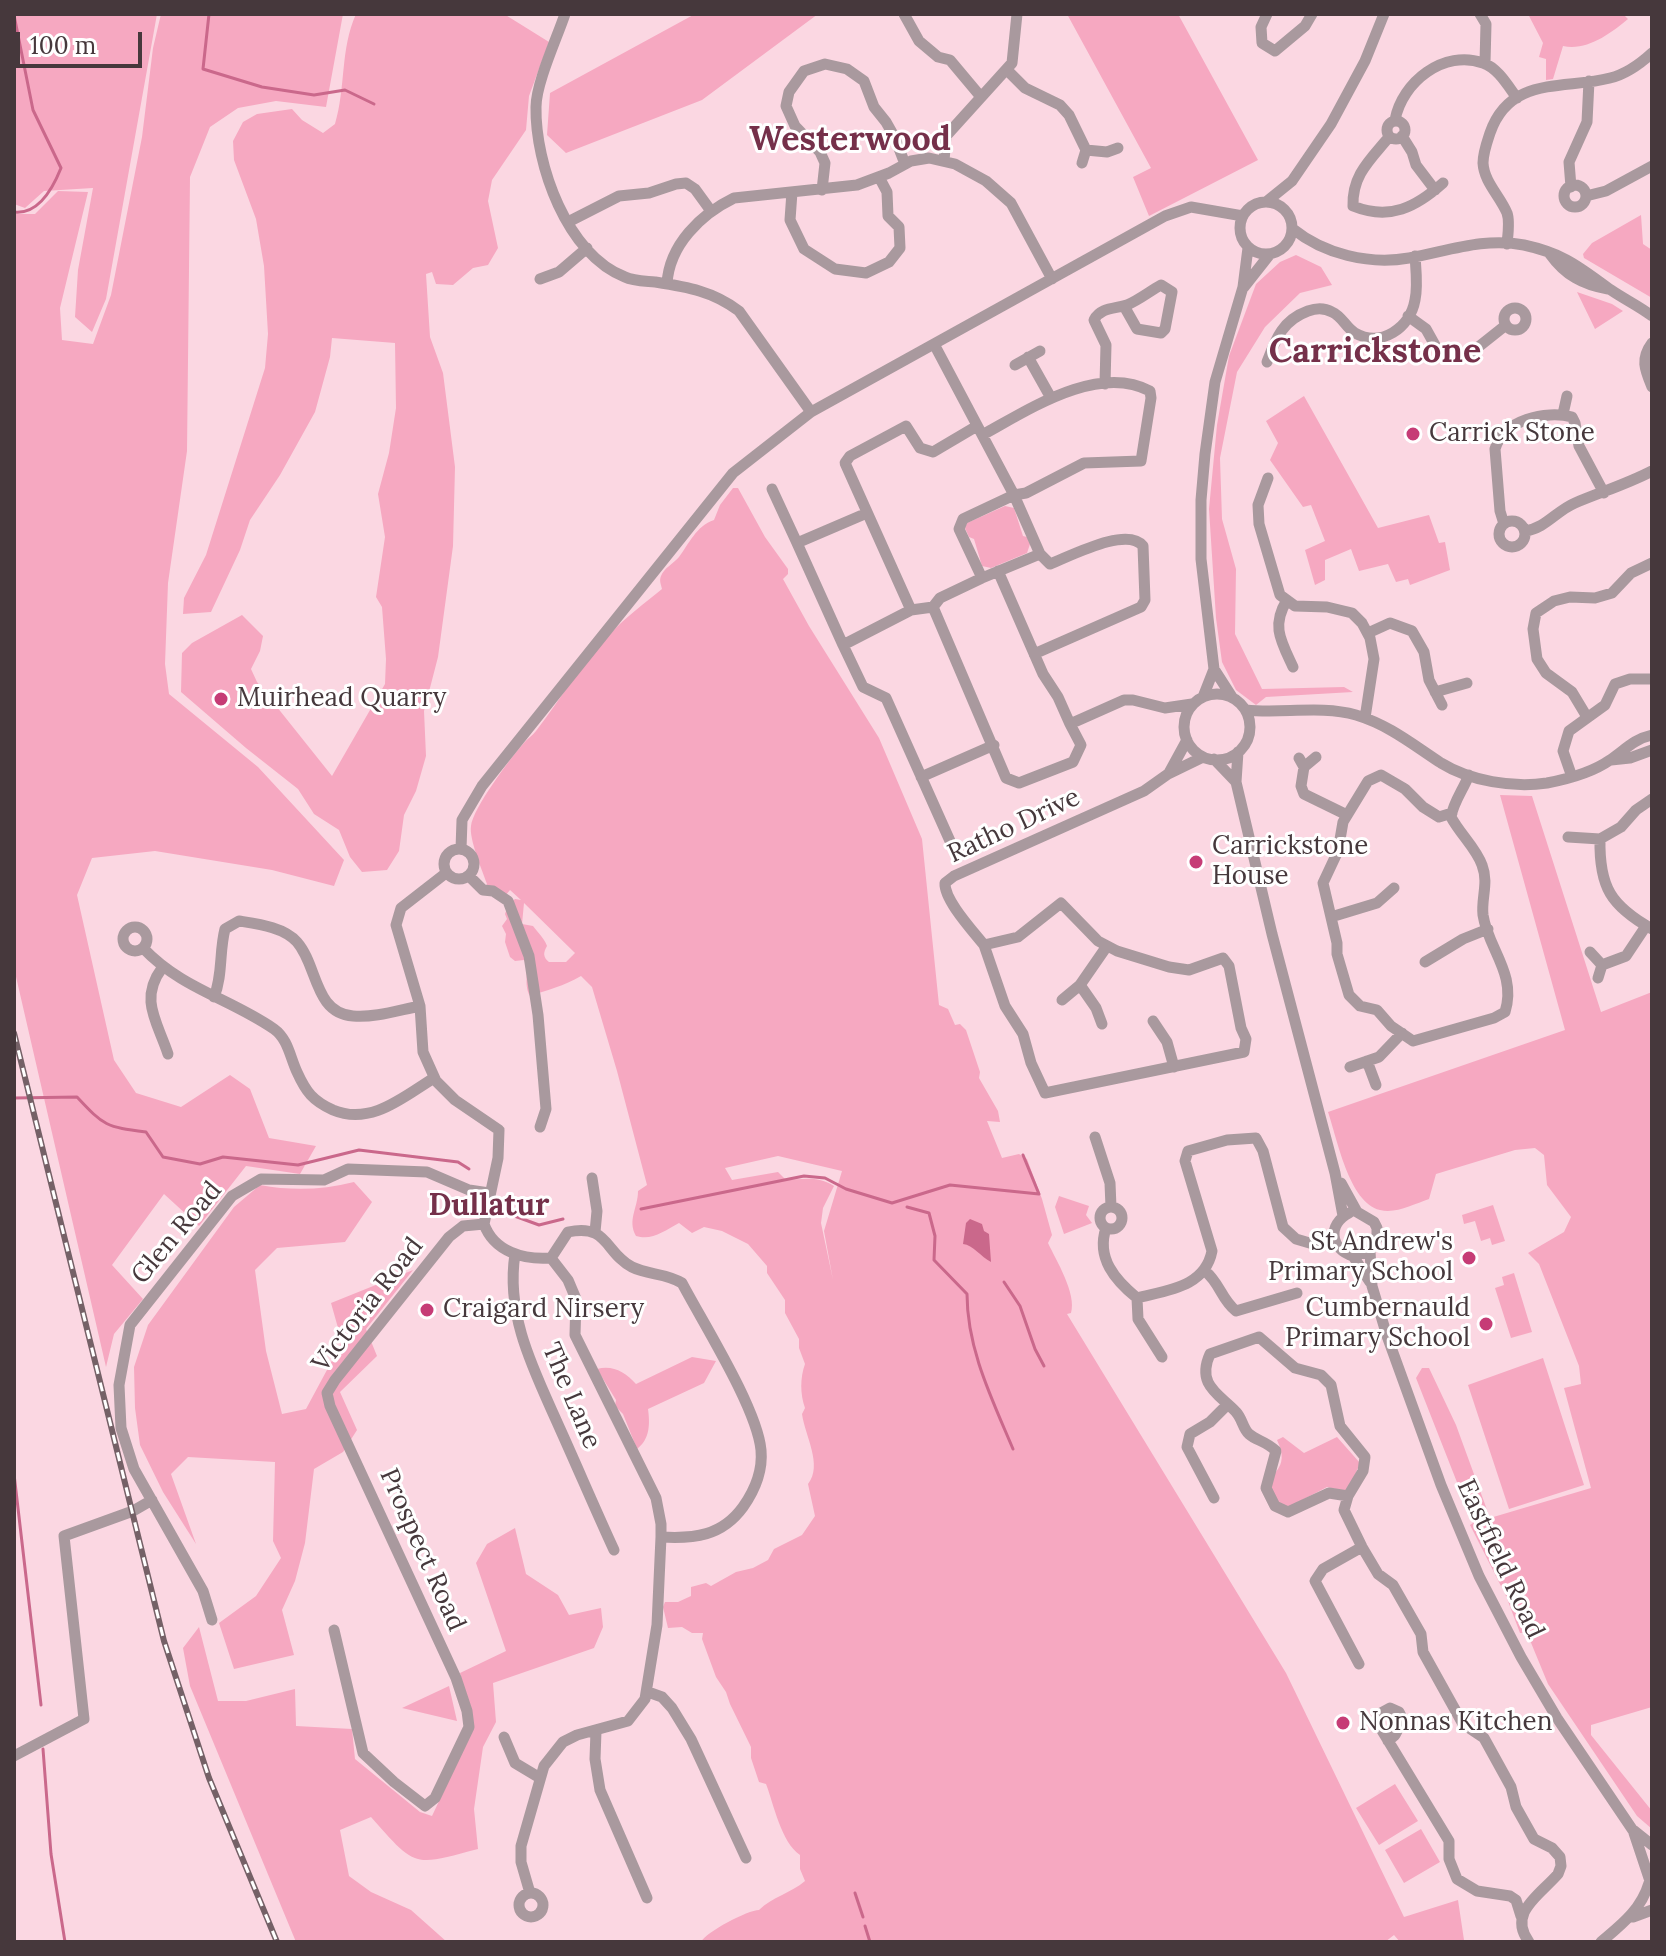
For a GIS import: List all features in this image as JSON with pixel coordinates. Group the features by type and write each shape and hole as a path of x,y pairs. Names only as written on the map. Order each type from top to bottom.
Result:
{"street":[{"path":"565,14 536,104 545,169 568,222 601,262 625,278 699,289 724,299 739,311 811,412"},
{"path":"904,14 919,41 938,57 950,60 981,97"},
{"path":"944,161 946,136 1012,63 1017,14"},
{"path":"1267,14 1261,27 1262,43 1275,51 1305,26 1312,14"},
{"path":"1240,233 1243,216 1252,206 1266,202 1292,181 1341,108 1384,14"},
{"path":"1480,14 1486,24 1485,63"},
{"path":"1507,244 1508,215 1484,171 1483,161 1494,121 1526,92 1560,83 1626,73 1652,53"},
{"path":"1389,137 1387,126 1395,120 1397,108 1419,76 1454,61 1485,63 1496,70 1517,98"},
{"path":"822,190 825,163 820,152 795,126 786,106 789,92 804,71 825,64 847,69 864,81 874,107 895,138 905,164"},
{"path":"1007,70 1025,88 1060,105 1069,115 1086,150 1082,163"},
{"path":"1589,81 1587,122 1569,162 1571,187 1565,196 1570,206 1580,206 1586,196 1606,191 1652,166"},
{"path":"1389,137 1361,169 1353,190 1353,206 1366,211 1384,212 1413,207 1439,187 1416,165 1402,136 1404,126 1395,120"},
{"path":"1389,137 1395,139 1402,136"},
{"path":"1086,150 1107,152 1118,148"},
{"path":"667,284 667,271 687,234 711,211 734,198 857,185 905,164 929,158 955,164 986,181 1011,203 1052,279"},
{"path":"568,222 619,196 649,193 686,183 699,174"},
{"path":"792,192 790,220 804,249 835,269 866,273 889,262 900,248 899,227 888,216 887,192 879,177"},
{"path":"1286,210 1292,181"},
{"path":"686,183 695,189 711,211"},
{"path":"1571,187 1581,187 1586,196"},
{"path":"1266,202 1286,210 1292,221 1291,237 1285,247"},
{"path":"461,849 462,820 482,786 733,473 811,412 1165,216 1191,207 1243,216"},
{"path":"1221,214 1240,233 1248,248 1270,254"},
{"path":"1293,229 1309,242 1348,256 1365,258 1396,259 1469,244 1507,244 1550,253 1581,266 1652,316"},
{"path":"1243,287 1270,254 1309,242"},
{"path":"548,280 587,248"},
{"path":"1192,704 1184,723 1187,740 1209,758 1231,756 1238,752 1250,729 1246,710 1232,697 1214,669 1201,559 1203,472 1215,382 1243,287 1248,248"},
{"path":"1267,362 1277,335 1284,326 1292,318 1312,309 1332,311 1354,333 1368,338 1381,338 1397,331 1416,299 1415,256"},
{"path":"1105,384 1106,345 1095,318 1161,285 1172,292 1165,329 1161,333 1137,329 1124,306"},
{"path":"1408,316 1426,329 1436,347 1451,356 1472,352 1506,325"},
{"path":"1652,343 1644,355 1644,367 1652,387"},
{"path":"934,344 1014,495 1040,554 1050,564 1107,541 1133,538 1143,546 1145,600 1141,607 1034,654"},
{"path":"1015,365 1040,351"},
{"path":"1028,357 1051,398"},
{"path":"911,610 846,467 850,456 906,426 920,448 933,452 1079,388 1105,384 1143,387 1150,391 1141,461 1084,463 1026,493 1014,495 963,519 959,529 982,578"},
{"path":"1563,414 1567,396"},
{"path":"1525,531 1522,543 1510,547 1503,543 1499,535 1504,524 1498,502 1495,449 1498,441 1529,418 1543,414 1572,417 1579,446 1604,493"},
{"path":"1525,531 1554,519 1571,504 1652,471"},
{"path":"1268,478 1258,505 1259,524 1280,595 1295,606 1327,607 1352,613 1368,633 1374,659 1365,718"},
{"path":"772,489 863,687 886,698 950,841"},
{"path":"797,543 867,513"},
{"path":"1504,524 1516,522 1525,531"},
{"path":"843,645 911,610 933,607 940,598 1040,554"},
{"path":"1587,717 1572,692 1546,673 1537,659 1533,629 1536,613 1562,599 1595,598 1612,593 1631,573 1652,563"},
{"path":"933,607 1006,778 1019,783 1073,762 1081,745 1034,654 998,571"},
{"path":"1287,600 1279,614 1279,636 1293,667"},
{"path":"1368,633 1390,623 1412,631 1424,652 1429,680 1442,705"},
{"path":"1203,697 1214,669"},
{"path":"1572,777 1563,751 1569,731 1605,705 1615,684 1622,680 1652,679"},
{"path":"1435,692 1467,683"},
{"path":"1165,708 1192,704 1203,697 1223,694 1232,697"},
{"path":"1070,724 1124,700 1165,708 1184,723"},
{"path":"1246,710 1274,713 1330,711 1365,718 1389,728 1443,764 1469,775 1516,784 1548,783 1572,777 1611,760 1633,742 1652,735"},
{"path":"1250,729 1274,713"},
{"name":"Ratho Drive","path":"1168,774 1187,740"},
{"path":"921,777 994,745"},
{"path":"1611,760 1630,758 1652,750"},
{"name":"Eastfield Road","path":"1238,752 1236,782 1335,1173 1343,1216"},
{"path":"1316,757 1302,762 1301,786 1304,794 1347,815"},
{"name":"Ratho Drive","path":"984,945 1018,937 1061,903 1098,941 1117,951 1189,970 1223,958 1229,966 1246,1039 1244,1052 1045,1093 1031,1063 1023,1034 1005,1006 984,945 948,899 944,889 945,883 954,876 1144,791 1168,774 1209,758"},
{"name":"Eastfield Road","path":"1209,758 1236,782"},
{"path":"1452,813 1439,817 1405,789 1381,775 1368,781 1341,828 1338,851 1323,883 1337,954 1349,995 1360,1006 1377,1010 1413,1041 1494,1018 1505,1012 1509,999 1507,982 1483,915 1487,887 1482,865 1451,817 1469,775"},
{"path":"1568,837 1600,839 1621,827 1636,810 1652,799"},
{"path":"1600,839 1601,869 1616,905 1628,916 1649,927 1626,956 1602,965"},
{"path":"446,873 445,859 450,852 461,849"},
{"path":"446,873 456,879 469,876 473,870 473,859 461,849"},
{"path":"446,873 401,908 396,925 420,1006 423,1052 434,1078 455,1100 499,1130 498,1158 484,1224 494,1243 528,1259 551,1258"},
{"path":"469,876 483,890 493,891 508,901 529,956 538,1015 546,1109 540,1127"},
{"path":"1331,917 1377,903 1394,888"},
{"path":"214,997 219,984 225,929 239,921 277,930 296,941 323,999 332,1009 351,1016 371,1016 420,1006"},
{"path":"1425,962 1463,939 1488,929"},
{"path":"1062,1000 1080,985 1107,946"},
{"path":"143,948 162,968 276,1030 289,1048 294,1067 310,1098 345,1115 367,1115 393,1105 434,1078"},
{"path":"1590,952 1602,965"},
{"path":"1598,978 1602,965"},
{"path":"162,968 152,982 150,994 151,1006 168,1036 168,1054"},
{"path":"1080,985 1096,1008 1102,1024"},
{"path":"1153,1021 1167,1042 1174,1067"},
{"path":"1350,1067 1379,1057 1402,1033"},
{"path":"1367,1061 1376,1085"},
{"path":"1095,1137 1110,1183 1111,1207 1121,1214 1121,1220 1112,1228 1106,1228 1103,1252 1109,1268 1120,1283 1137,1298 1138,1319 1162,1357"},
{"path":"1137,1298 1183,1286 1201,1276 1210,1265 1212,1251 1185,1161 1188,1151 1227,1140 1256,1138 1263,1151 1283,1227 1296,1239 1313,1244 1334,1239 1334,1229 1343,1216 1357,1212"},
{"path":"1088,1159 1101,1155"},
{"name":"Glen Road","path":"212,1620 203,1591 134,1469 121,1428 119,1385 130,1325 232,1196 261,1179 324,1180 348,1169 427,1172 469,1190 489,1193"},
{"name":"Eastfield Road","path":"1335,1173 1357,1212 1364,1214 1377,1228 1377,1239 1370,1251 1372,1286"},
{"path":"592,1178 597,1211 595,1232"},
{"name":"Victoria Road","path":"327,1393 449,1237 463,1226 484,1224"},
{"path":"551,1258 568,1232 585,1230 595,1232 635,1269 670,1276 682,1283 754,1423 761,1449 760,1472 753,1493 737,1515 716,1532 689,1538 661,1537"},
{"name":"Eastfield Road","path":"1334,1239 1337,1247 1353,1256 1372,1286 1441,1485 1479,1576 1550,1706 1632,1829 1650,1884"},
{"path":"1353,1256 1370,1251"},
{"name":"The Lane","path":"515,1254 513,1287 517,1322 528,1357 614,1550"},
{"path":"530,1893 521,1862 521,1846 544,1766 563,1742 628,1721 648,1692 657,1625 661,1537 656,1498 575,1335 576,1299 568,1280 551,1258"},
{"path":"1205,1271 1216,1280 1227,1304 1236,1311 1297,1293"},
{"path":"1348,1496 1329,1493 1288,1512 1275,1506 1266,1488 1276,1451 1267,1442 1249,1434 1238,1413 1217,1397 1205,1365 1210,1354 1259,1337 1295,1368 1321,1375 1331,1385 1340,1426 1365,1457 1363,1471 1348,1496 1344,1510 1378,1574 1393,1585 1421,1634 1423,1652 1463,1724 1484,1738 1511,1787 1516,1807 1534,1839 1552,1848 1560,1857 1558,1874 1521,1916"},
{"name":"Prospect Road","path":"327,1393 330,1406 456,1678 467,1711 469,1727 435,1798 425,1806 363,1753 334,1630"},
{"path":"1214,1498 1187,1447 1187,1440 1190,1434 1210,1422 1227,1405"},
{"path":"14,1756 84,1719 64,1536 133,1511 152,1500"},
{"path":"1359,1664 1315,1581 1323,1569 1362,1547"},
{"path":"648,1692 662,1697 691,1739 746,1858"},
{"path":"596,1731 595,1759 600,1790 647,1898"},
{"path":"504,1737 515,1763 540,1778"},
{"path":"1388,1741 1449,1841 1449,1859 1457,1879 1477,1891 1510,1896 1516,1900 1521,1930 1529,1942"},
{"name":"Eastfield Road","path":"1632,1829 1652,1845"},
{"path":"1601,1942 1641,1903 1650,1884 1652,1865"},
{"path":"1625,1921 1652,1910"}],"shaded area":[{"path":"14,14 157,14 106,299 92,332 75,317 78,270 93,188 44,191 25,208 14,204"},
{"path":"161,14 343,14 326,107 276,101 238,108 210,127 190,177 187,451 168,583 165,664 169,694 258,767 344,860 334,886 272,870 155,851 92,858 77,895 114,1060 136,1093 181,1107 230,1075 250,1089 269,1138 316,1146 300,1174 246,1166 199,1226 164,1194 112,1265 143,1299 114,1334 106,1367 14,968 14,214 35,214 58,191 88,192 60,308 62,340 93,344 111,295 142,137 153,48"},
{"path":"356,14 504,14 549,42 529,96 526,130 492,180 488,201 498,248 488,265 473,268 453,285 436,284 432,272 426,274 430,337 443,373 455,467 453,546 438,657 424,711 426,756 416,791 404,815 399,851 387,870 362,872 350,857 339,830 314,814 298,789 181,692 182,653 192,643 242,615 263,636 251,669 257,682 332,776 385,684 382,607 376,597 385,537 378,494 396,408 395,343 332,338 315,412 280,475 250,520 240,550 211,612 183,614 184,598 206,555 265,368 268,334 264,266 256,219 234,160 233,141 243,122 257,114 292,109 302,120 323,133 335,124 348,41"},
{"path":"695,14 818,14 702,100 566,153 547,135 550,93"},
{"path":"1067,14 1178,14 1258,160 1149,216 1133,177 1151,168"},
{"path":"1528,14 1623,14 1628,19 1589,44 1563,46 1553,79 1546,80 1546,59 1539,57 1543,43"},
{"path":"1641,215 1643,244 1652,250 1652,298 1584,258 1583,254 1592,243"},
{"path":"1296,255 1321,267 1332,285 1300,293 1265,327 1237,372 1220,458 1222,519 1236,569 1235,634 1262,689 1344,687 1353,692 1266,697 1256,705 1236,690 1222,662 1209,509 1217,425 1229,356 1256,284 1280,262"},
{"path":"1577,292 1612,304 1623,311 1595,329"},
{"path":"1304,396 1378,528 1429,515 1439,543 1445,542 1450,570 1410,585 1408,579 1396,582 1388,564 1359,571 1351,549 1325,560 1325,580 1315,585 1305,550 1325,541 1311,505 1303,507 1270,460 1278,443 1266,421"},
{"path":"733,488 738,488 765,537 788,569 783,579 809,626 879,738 922,839 939,1005 948,1009 955,1025 960,1024 966,1030 980,1072 979,1078 998,1111 1000,1122 987,1121 1002,1158 1019,1154 1027,1159 1052,1235 1048,1243 1071,1296 1071,1313 1067,1314 1286,1673 1404,1917 1458,1900 1464,1940 1400,1942 1394,1935 1385,1942 701,1942 719,1927 759,1910 805,1881 800,1869 800,1855 783,1832 766,1784 759,1782 751,1758 751,1747 716,1677 702,1639 703,1633 692,1633 682,1627 668,1628 663,1607 665,1602 678,1602 691,1596 691,1587 706,1583 711,1586 768,1560 774,1549 802,1535 815,1516 808,1484 814,1468 813,1459 802,1414 805,1408 801,1386 805,1364 799,1339 785,1313 785,1300 767,1273 767,1266 748,1244 722,1231 704,1227 692,1233 679,1223 653,1236 636,1236 633,1219 638,1191 647,1185 592,987 581,976 530,996 526,964 524,960 515,961 510,957 502,926 507,919 508,905 515,899 521,900 510,890 505,896 485,888 487,884 476,855 471,826 493,784 581,668 623,621 662,589 662,573 679,557 698,531 714,520 720,505","holes":["524,903 575,953 566,962 549,962 546,958 544,953 547,946 543,938 533,926 522,924","778,1156 842,1171 824,1231 833,1280 821,1223 823,1208 834,1186 817,1179 786,1180 778,1172 732,1180 725,1168"]},
{"path":"1005,506 1014,508 1023,536 1030,544 1027,553 991,568 982,566 974,539 969,537 965,528 967,523"},
{"path":"1500,795 1532,796 1601,1012 1652,992 1652,1707 1591,1725 1591,1735 1652,1811 1652,1829 1637,1816 1548,1684 1527,1633 1520,1633 1506,1596 1470,1525 1473,1523 1416,1378 1422,1368 1429,1368 1456,1425 1490,1518 1591,1488 1564,1388 1581,1384 1579,1366 1539,1264 1528,1253 1564,1232 1571,1217 1547,1185 1544,1155 1535,1148 1515,1150 1436,1174 1429,1199 1399,1210 1380,1210 1369,1205 1352,1183 1328,1112 1565,1030"},
{"path":"354,1182 372,1202 345,1242 277,1248 255,1270 266,1351 282,1414 306,1409 342,1342 331,1303 413,1270 366,1329 377,1356 340,1392 357,1430 343,1452 314,1469 305,1543 295,1581 282,1610 294,1655 234,1669 219,1623 256,1596 281,1558 273,1541 275,1462 188,1457 171,1474 196,1544 163,1492 140,1445 134,1367 148,1325 234,1207 260,1185 307,1189"},
{"path":"1059,1196 1089,1206 1086,1215 1092,1223 1064,1234 1055,1207"},
{"path":"1493,1205 1505,1241 1492,1245 1490,1238 1481,1241 1475,1221 1464,1224 1462,1215"},
{"path":"970,1219 982,1224 989,1234 991,1262 963,1244 966,1223"},
{"path":"1514,1273 1532,1332 1511,1338 1495,1288 1504,1285 1502,1277"},
{"path":"692,1357 716,1361 704,1383 648,1409 648,1431 637,1449 623,1414 615,1406 616,1400 597,1369 618,1370 636,1384"},
{"path":"1543,1358 1584,1485 1509,1509 1468,1385"},
{"path":"1283,1437 1304,1453 1337,1437 1360,1463 1349,1489 1344,1491 1327,1487 1287,1508 1281,1506 1270,1483 1282,1458 1277,1440"},
{"path":"515,1528 526,1574 558,1595 569,1615 601,1608 603,1627 594,1648 493,1683 496,1722 483,1747 474,1809 478,1849 428,1860 417,1859 398,1846 371,1817 340,1830 349,1876 371,1892 411,1910 447,1942 296,1942 190,1686 183,1648 199,1627 218,1701 246,1701 295,1689 296,1726 352,1729 355,1759 420,1812 432,1816 473,1729 460,1673 506,1651 476,1563 487,1544"},
{"path":"449,1686 457,1721 402,1708"},
{"path":"1395,1784 1418,1821 1379,1845 1356,1808"},
{"path":"1421,1829 1440,1862 1404,1883 1385,1850"}],"waterway":[{"path":"209,14 203,69 262,87 314,95 345,90 374,104"},
{"path":"14,15 33,110 61,168 54,184 38,205 23,212 14,212"},
{"path":"14,1098 77,1097 107,1124 146,1132 163,1157 200,1164 223,1157 298,1165 359,1150 458,1162 469,1169"},
{"path":"641,1209 804,1176 825,1178 846,1189 892,1203 950,1185 1039,1194 1023,1155"},
{"path":"907,1207 929,1213 935,1236 934,1260 967,1294 976,1354 1013,1449"},
{"path":"509,1214 539,1225 563,1219"},
{"path":"1004,1282 1020,1306 1044,1366"},
{"path":"14,1474 41,1705"},
{"path":"43,1749 51,1854 65,1942"},
{"path":"855,1893 863,1917"},
{"path":"865,1926 870,1942"}],"railway":[{"path":"14,1033 164,1641 209,1778 277,1942"}],"place":[{"name":"Carrick Stone","path":"1413,434"},
{"name":"Muirhead Quarry","path":"221,699"},
{"name":"Carrickstone House","path":"1196,862"},
{"name":"St Andrew's Primary School","path":"1469,1258"},
{"name":"Craigard Nirsery","path":"427,1310"},
{"name":"Cumbernauld Primary School","path":"1486,1324"},
{"name":"Nonnas Kitchen","path":"1343,1723"}],"district":[{"name":"Westerwood","path":"850,140"},
{"name":"Carrickstone","path":"1375,352"},
{"name":"Dullatur","path":"489,1206"}]}
